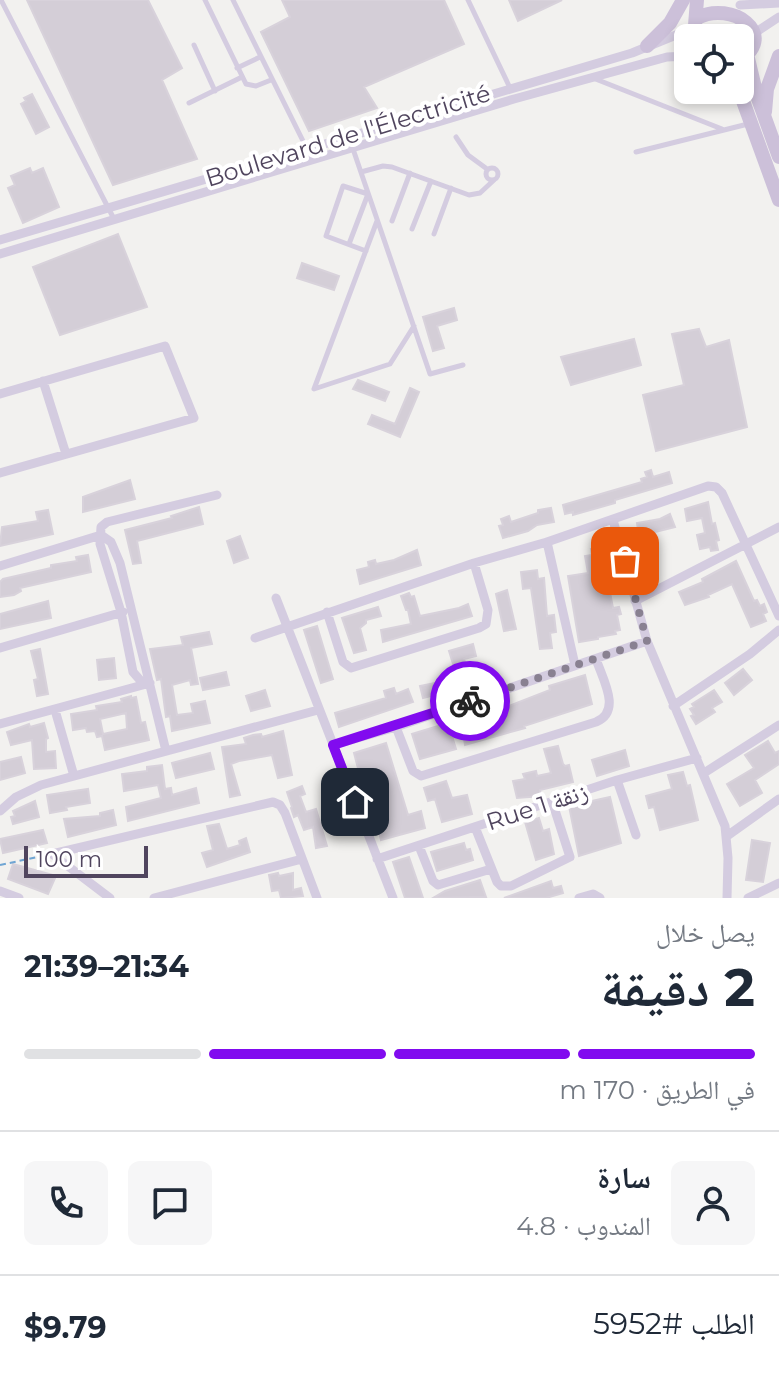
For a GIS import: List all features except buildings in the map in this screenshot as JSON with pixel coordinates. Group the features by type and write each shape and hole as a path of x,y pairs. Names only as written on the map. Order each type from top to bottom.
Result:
{"street":[{"path":"647,46 670,23 683,0"},
{"path":"695,24 697,0"},
{"path":"733,2 753,19 754,40"},
{"path":"698,24 711,4 779,3"},
{"path":"756,32 779,17"},
{"name":"Boulevard de l'Électricité","path":"0,240 632,53 674,36"},
{"path":"759,120 779,56"},
{"name":"Boulevard de l'Électricité","path":"0,254 514,99 674,57"},
{"path":"754,88 779,200"},
{"path":"748,104 779,157"},
{"path":"0,394 165,346 194,418 0,473"},
{"path":"43,381 66,454"},
{"path":"255,638 474,563 613,520 702,487 713,486 722,493 779,616"},
{"path":"150,683 140,680 133,672 121,612 100,544 101,527 107,522 217,495"},
{"path":"613,520 647,641 704,773 727,836 727,898"},
{"path":"635,601 779,527"},
{"path":"0,566 101,535"},
{"path":"101,535 111,542 116,552 166,751"},
{"path":"547,542 575,665"},
{"path":"327,612 343,662 351,668 479,628 486,624 488,610 474,563"},
{"path":"276,598 393,898"},
{"path":"0,648 132,609"},
{"path":"673,706 750,654 779,630"},
{"path":"333,745 396,727 647,641"},
{"path":"396,727 413,771 421,776 596,722 607,716 611,707 596,659"},
{"path":"0,724 150,683"},
{"path":"55,710 74,776"},
{"path":"0,811 16,797 41,785 318,710"},
{"path":"704,773 779,725"},
{"name":"Rue 1 زنقة","path":"377,859 617,780 697,758"},
{"path":"617,780 636,835"},
{"path":"727,836 779,799"},
{"path":"475,827 497,882 506,887 570,857 552,801"},
{"path":"52,854 273,802 280,805 285,813 317,898"},
{"path":"419,846 433,881 438,885 491,869"},
{"path":"52,854 110,898"},
{"path":"154,898 302,859"},
{"path":"748,898 779,883"},
{"path":"0,891 19,898"},
{"path":"579,898 590,894 600,898"}],"lane":[{"path":"1,0 115,221"},
{"path":"205,0 242,77 250,85 271,80"},
{"path":"233,0 311,161"},
{"path":"468,0 514,99"},
{"path":"194,45 215,91"},
{"path":"237,68 260,57"},
{"path":"189,103 242,77"},
{"path":"592,77 722,129"},
{"path":"636,152 759,120"},
{"path":"456,137 468,155 487,169"},
{"path":"353,149 430,374 463,365"},
{"path":"361,172 383,166 469,195 476,194 498,176 498,170 493,167 487,169"},
{"path":"487,169 486,177 494,180"},
{"path":"392,221 410,173"},
{"path":"412,229 431,181"},
{"path":"366,251 326,236 343,186 368,194"},
{"path":"434,234 451,188"},
{"path":"349,244 368,194"},
{"path":"377,221 314,389 390,364 414,326"},
{"path":"362,362 364,373"}],"path":[{"path":"0,865 52,854"}],"way so far":[{"path":"470,701 647,641 625,561"}],"route":[{"path":"355,802 333,745 470,701"}]}
